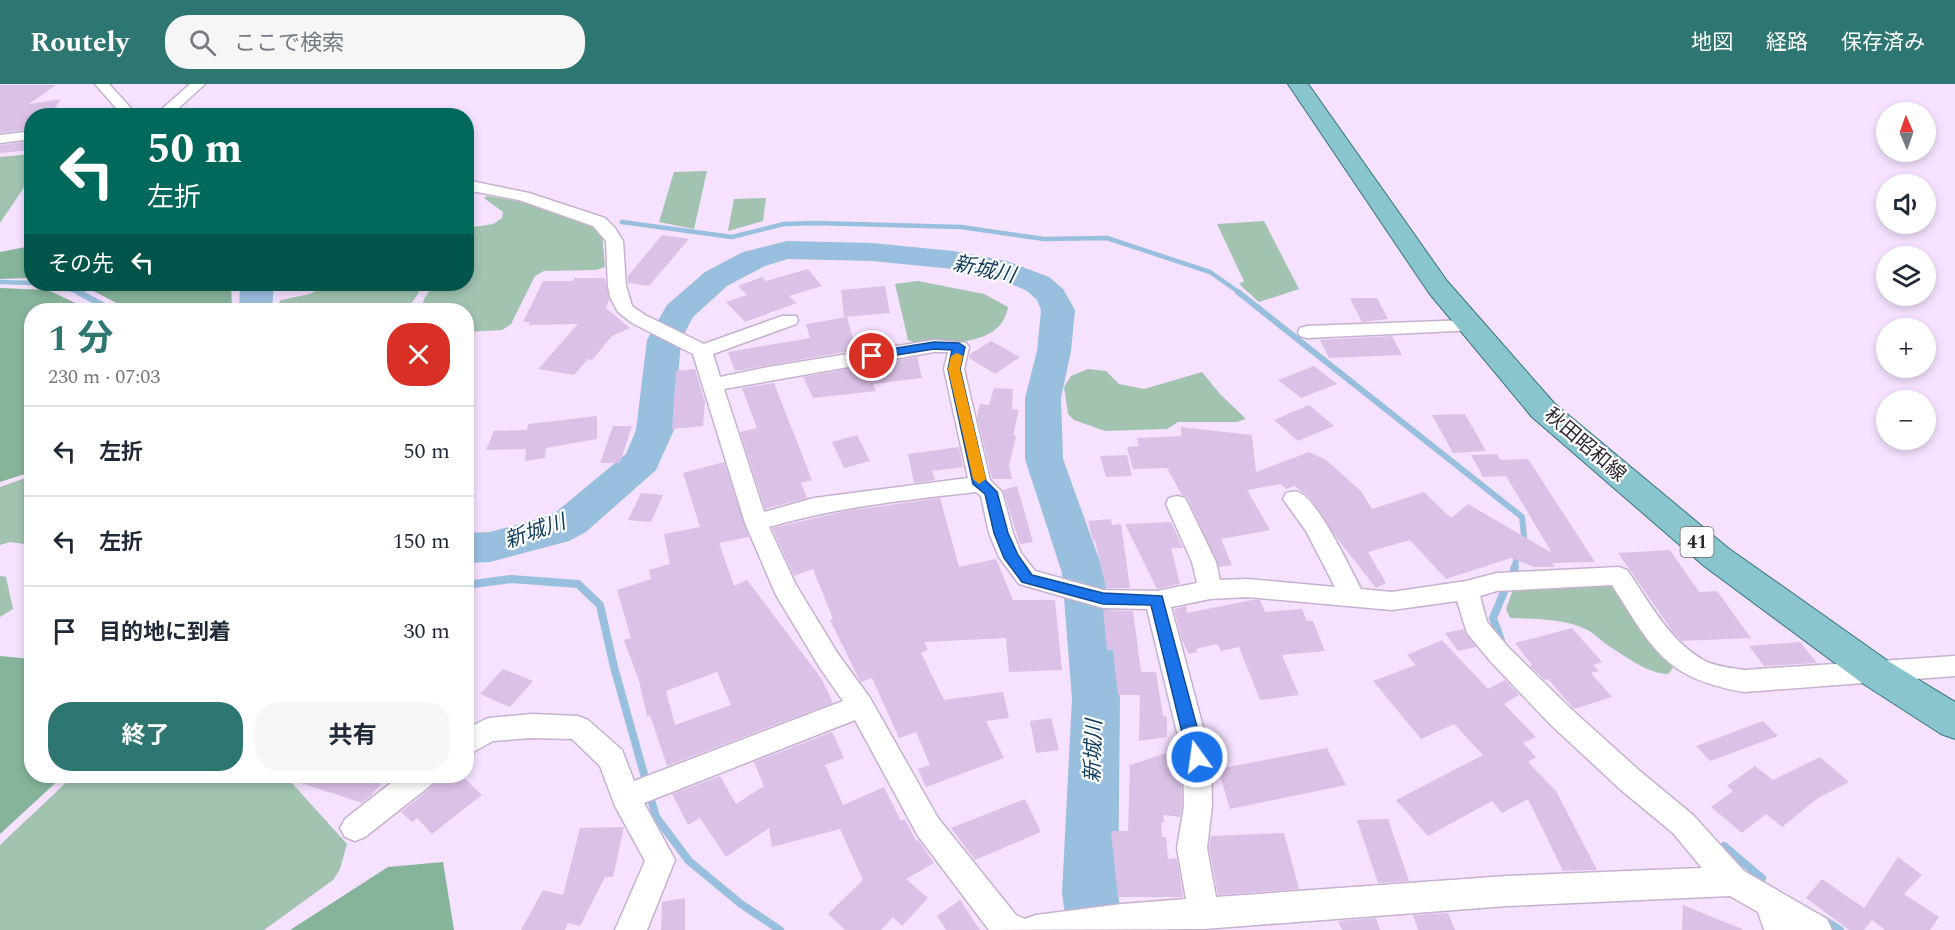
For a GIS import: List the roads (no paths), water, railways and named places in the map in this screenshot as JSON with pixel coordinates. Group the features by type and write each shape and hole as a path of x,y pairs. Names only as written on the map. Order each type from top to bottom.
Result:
{"main road":[{"name":"秋田昭和線","path":"1298,84 1438,287 1543,410 1716,557 1875,672 1955,722"}],"street":[{"path":"102,84 124,108"},
{"path":"170,108 198,84"},
{"path":"0,139 24,136"},
{"path":"474,186 523,196 599,222 606,227 615,241 618,258 616,290 625,310 697,347 712,385 756,523 784,588 829,661 861,706 928,827 1005,926 1031,929 1122,919 1507,891 1733,881"},
{"path":"697,347 789,320"},
{"path":"1307,332 1469,326"},
{"path":"712,385 768,373 934,346 959,347 954,369 980,484 991,492 1001,533 1011,558 1027,578 1052,587 1103,598 1157,600 1210,590 1247,588 1392,601 1466,590 1497,582 1619,576 1672,652 1692,668 1723,679 1744,681 1955,666"},
{"path":"756,523 825,504 980,484"},
{"path":"1294,498 1315,526 1353,597"},
{"path":"1177,504 1204,562 1210,590"},
{"path":"1466,590 1476,626 1500,655 1570,725 1683,824 1733,881 1816,930"},
{"path":"1157,600 1197,757 1198,806 1192,848 1204,914"},
{"path":"624,797 861,706"},
{"path":"474,739 488,730 532,726 578,728 612,759 624,797 660,860 631,930"},
{"path":"355,828 412,783"},
{"path":"1769,902 1780,930"}],"water":[{"path":"240,291 273,291 273,303 239,303"}],"waterway":[{"path":"622,222 732,237 784,224 816,223 961,227 1044,239 1107,238 1210,272 1240,293"},
{"name":"新城川","path":"474,548 490,547 554,530 571,522 642,461 655,430 664,340 679,312 716,279 754,259 787,250 872,252 953,260 1007,270 1038,284 1051,296 1058,310 1054,351 1043,398 1044,459 1083,573 1096,699 1090,893 1095,930"},
{"path":"0,282 24,283"},
{"path":"76,291 83,293"},
{"path":"78,292 99,303"},
{"path":"1238,292 1522,517 1524,536 1522,543"},
{"path":"1514,568 1518,554"},
{"path":"1513,573 1515,567"},
{"path":"474,584 511,579 578,584 600,605 614,667 656,817 689,861 741,904 780,930"},
{"path":"1501,640 1493,618 1504,592"},
{"path":"1724,846 1762,878"},
{"path":"1822,919 1840,930"}]}
